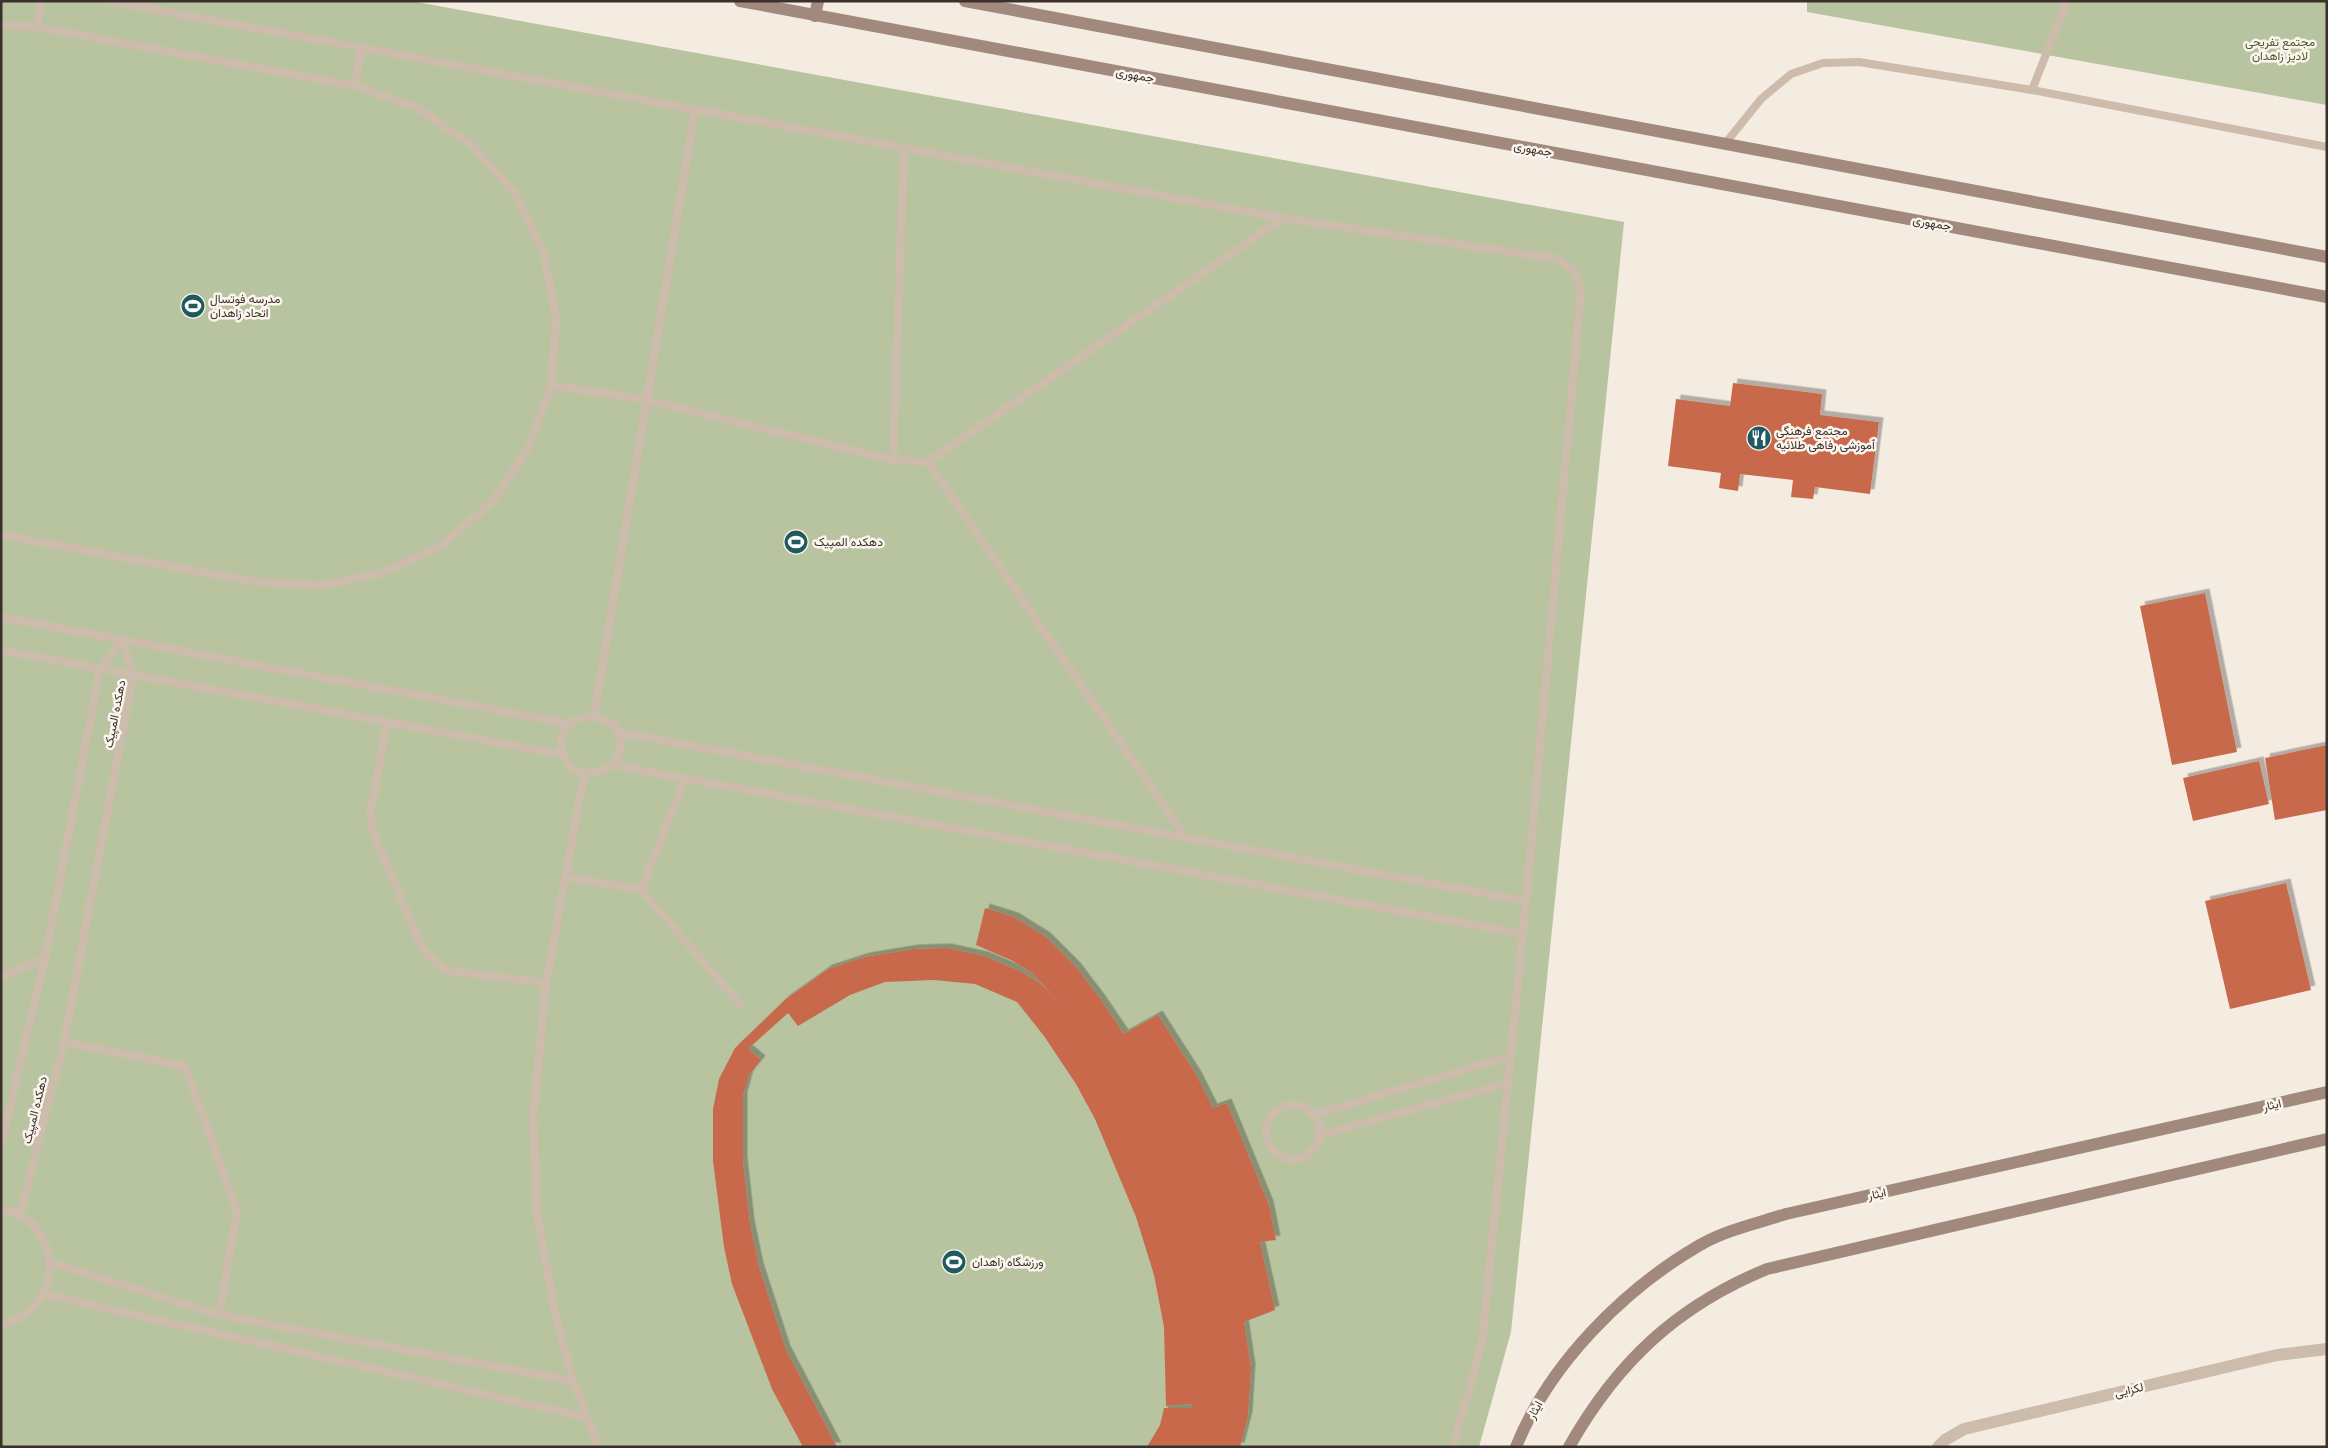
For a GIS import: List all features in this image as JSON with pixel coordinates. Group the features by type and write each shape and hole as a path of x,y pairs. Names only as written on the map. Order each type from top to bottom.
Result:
{"main road":[{"name":"جمهوری","path":"740,1 2327,297"},
{"path":"815,16 818,1"},
{"path":"965,1 2327,257"},
{"name":"ایثار","path":"1516,1447 1539,1402 1565,1363 1594,1328 1626,1298 1660,1271 1701,1244 1740,1228 1786,1214 2327,1092"},
{"path":"1569,1447 1603,1394 1628,1363 1659,1333 1694,1306 1730,1284 1749,1276 1810,1258 2327,1139"}],"street":[{"name":"لکزایی","path":"1938,1447 1945,1440 1964,1429 2277,1355 2327,1349"}],"lane":[{"path":"36,27 42,1"},
{"path":"108,1 1283,218 1558,259 1576,273 1581,292 1523,934 1482,1342 1453,1447"},
{"path":"2032,90 2067,1"},
{"path":"1,25 36,27 355,86 418,108 472,145 516,195 544,254 556,319 552,385 529,447 492,502 442,545 382,573 317,586 251,581 1,535"},
{"path":"355,86 362,48"},
{"path":"1724,145 1761,99 1791,74 1823,63 1859,62 2032,90 2327,147"},
{"path":"594,716 695,110"},
{"path":"893,460 904,148"},
{"path":"552,385 647,400 893,460 928,462 1283,218"},
{"path":"928,462 1186,838"},
{"path":"1,617 571,724"},
{"name":"دهکده المپیک","path":"1,1144 45,958 100,669 123,640"},
{"name":"دهکده المپیک","path":"20,1215 64,1042 133,675 123,640"},
{"path":"1,650 564,755"},
{"path":"594,716 604,718 618,732 621,746 613,765 602,773 584,774 570,765 564,755 562,744 564,733 571,724 581,718 594,716"},
{"path":"387,723 370,814 374,835 423,950 445,970 546,983"},
{"path":"618,732 1526,901"},
{"path":"613,765 1523,934"},
{"path":"584,774 546,983 532,1119 537,1213 554,1308 573,1381 598,1447"},
{"path":"640,890 685,778"},
{"path":"566,877 640,890 740,1004"},
{"path":"1,977 45,958"},
{"path":"64,1042 185,1066 237,1211 219,1315"},
{"path":"1313,1115 1510,1056"},
{"path":"1320,1135 1508,1083"},
{"path":"1295,1106 1305,1109 1313,1115 1319,1124 1320,1135 1310,1153 1300,1158 1290,1159 1276,1153 1267,1140 1266,1130 1269,1120 1280,1109 1295,1106"},
{"path":"1,1208 20,1215 41,1234 48,1248 50,1262 49,1279 44,1294 36,1306 24,1316 1,1325"},
{"path":"50,1262 219,1315 573,1381"},
{"path":"44,1294 586,1417"}],"green space":[{"name":"دهکده المپیک","path":"1,1 411,1 1624,222 1511,1332 1479,1447 1,1447"},
{"name":"مجتمع تفریحی لادیز زاهدان","path":"1807,1 2327,1 2327,105 1807,12"}],"building":[{"path":"1733,383 1822,394 1820,415 1879,422 1870,494 1815,487 1813,499 1791,497 1793,480 1740,474 1738,491 1719,488 1721,473 1668,466 1676,399 1730,406"},
{"path":"2205,593 2237,752 2172,765 2140,606"},
{"path":"2327,745 2327,810 2275,820 2265,758"},
{"path":"2259,761 2269,804 2193,821 2183,778"},
{"path":"2286,883 2311,990 2230,1009 2205,901"},
{"path":"985,908 1014,917 1046,937 1076,967 1124,1034 1158,1015 1197,1076 1213,1108 1227,1103 1269,1205 1276,1240 1260,1242 1275,1310 1244,1322 1251,1368 1248,1416 1240,1447 1147,1447 1160,1425 1164,1408 1192,1408 1192,1404 1166,1406 1164,1327 1154,1275 1136,1217 1095,1119 1076,1084 1044,1036 1017,1002 975,984 934,980 885,982 850,995 798,1026 788,1013 748,1049 761,1060 749,1075 743,1096 743,1161 750,1224 759,1267 786,1350 837,1447 803,1447 772,1389 732,1284 724,1247 713,1161 713,1109 719,1079 735,1048 786,999 828,969 865,957 914,949 947,948 984,956 1022,972 1041,984 1060,1003 1032,973 1013,961 976,945"}],"place":[{"name":"مدرسه فوتسال اتحاد زاهدان","path":"193,306"},
{"name":"مجتمع فرهنگی ٱموزشی رفاهی طلائیه","path":"1759,438"},
{"name":"دهکده المپیک","path":"796,542"},
{"name":"ورزشگاه زاهدان","path":"954,1262"}]}
